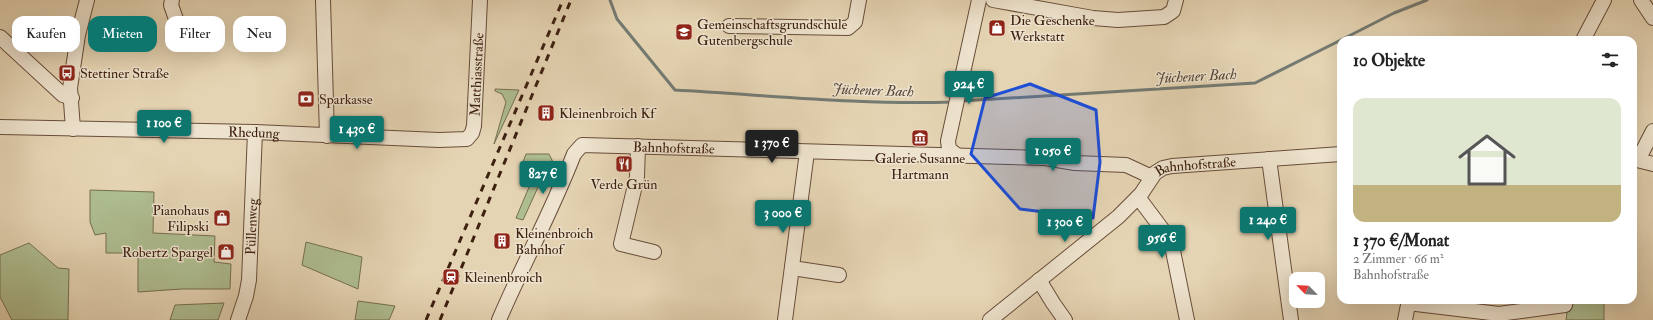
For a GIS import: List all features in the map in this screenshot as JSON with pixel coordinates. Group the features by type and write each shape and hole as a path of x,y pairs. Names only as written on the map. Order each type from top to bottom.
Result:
{"street":[{"path":"73,129 72,98 70,88 78,35 87,0"},
{"path":"172,0 171,5 176,16"},
{"path":"323,0 327,136"},
{"name":"Matthiasstraße","path":"460,140 470,136 474,126 480,0"},
{"path":"729,26 848,28 855,22 859,0"},
{"path":"958,156 950,150 948,145 978,0"},
{"path":"993,0 1112,20 1164,17 1173,11 1176,0"},
{"path":"1585,36 1604,0"},
{"path":"1641,0 1653,18"},
{"path":"0,37 63,95 72,98"},
{"name":"Rhedung","path":"0,127 256,132 327,136 460,140"},
{"path":"1637,158 1653,131"},
{"name":"Püllenweg","path":"238,320 250,280 256,132"},
{"name":"Bahnhofstraße","path":"499,320 527,256 538,238 578,148 584,145 1045,158 1074,163 1122,164 1135,167 1152,177 1160,169 1168,167 1337,154"},
{"path":"638,146 637,177 622,244 654,252"},
{"path":"784,320 807,152"},
{"path":"1269,159 1291,320"},
{"path":"1637,160 1653,164"},
{"path":"990,320 1118,217 1138,197 1152,177"},
{"path":"1138,197 1171,241 1187,320"},
{"path":"792,268 840,275"},
{"path":"1039,280 1065,320"},
{"path":"1405,320 1408,304"},
{"path":"1429,304 1499,314 1565,304"}],"highlighted area":[{"path":"1030,84 1096,110 1100,162 1093,218 1020,209 971,154 985,98"}],"green space":[{"path":"495,89 519,90 494,144 506,102 502,94 495,91"},
{"path":"526,154 549,154 553,162 550,161 523,220 516,218 532,180 520,175 526,163 523,162"},
{"path":"90,190 154,192 153,233 215,236 214,262 231,264 230,289 182,289 138,292 138,253 106,253 106,233 95,235 90,222"},
{"path":"306,242 362,257 358,289 302,265"},
{"path":"29,243 58,268 69,269 68,320 12,320 0,297 0,255"},
{"path":"358,301 395,306 389,320 355,320"},
{"path":"224,303 218,320 170,320 175,305"},
{"path":"1571,304 1604,304 1604,320 1566,320 1568,306"}],"waterway":[{"name":"Jüchener Bach","path":"610,0 617,19 675,90 848,101 917,103 952,102"},
{"name":"Jüchener Bach","path":"1349,36 1394,13 1427,0"},
{"name":"Jüchener Bach","path":"962,101 1255,83 1337,42"}],"railway":[{"path":"426,320 563,0"},
{"path":"440,320 571,0"}],"place":[{"name":"Die Geschenke Werkstatt","path":"997,28"},
{"name":"Gemeinschaftsgrundschule Gutenbergschule","path":"684,32"},
{"name":"Stettiner Straße","path":"67,73"},
{"name":"Sparkasse","path":"306,99"},
{"name":"Kleinenbroich Kf","path":"546,113"},
{"name":"Galerie Susanne Hartmann","path":"920,138"},
{"name":"Verde Grün","path":"624,164"},
{"name":"Pianohaus Filipski","path":"222,218"},
{"name":"Kleinenbroich Bahnhof","path":"502,241"},
{"name":"Robertz Spargel","path":"226,252"},
{"name":"Kleinenbroich","path":"451,277"}]}
